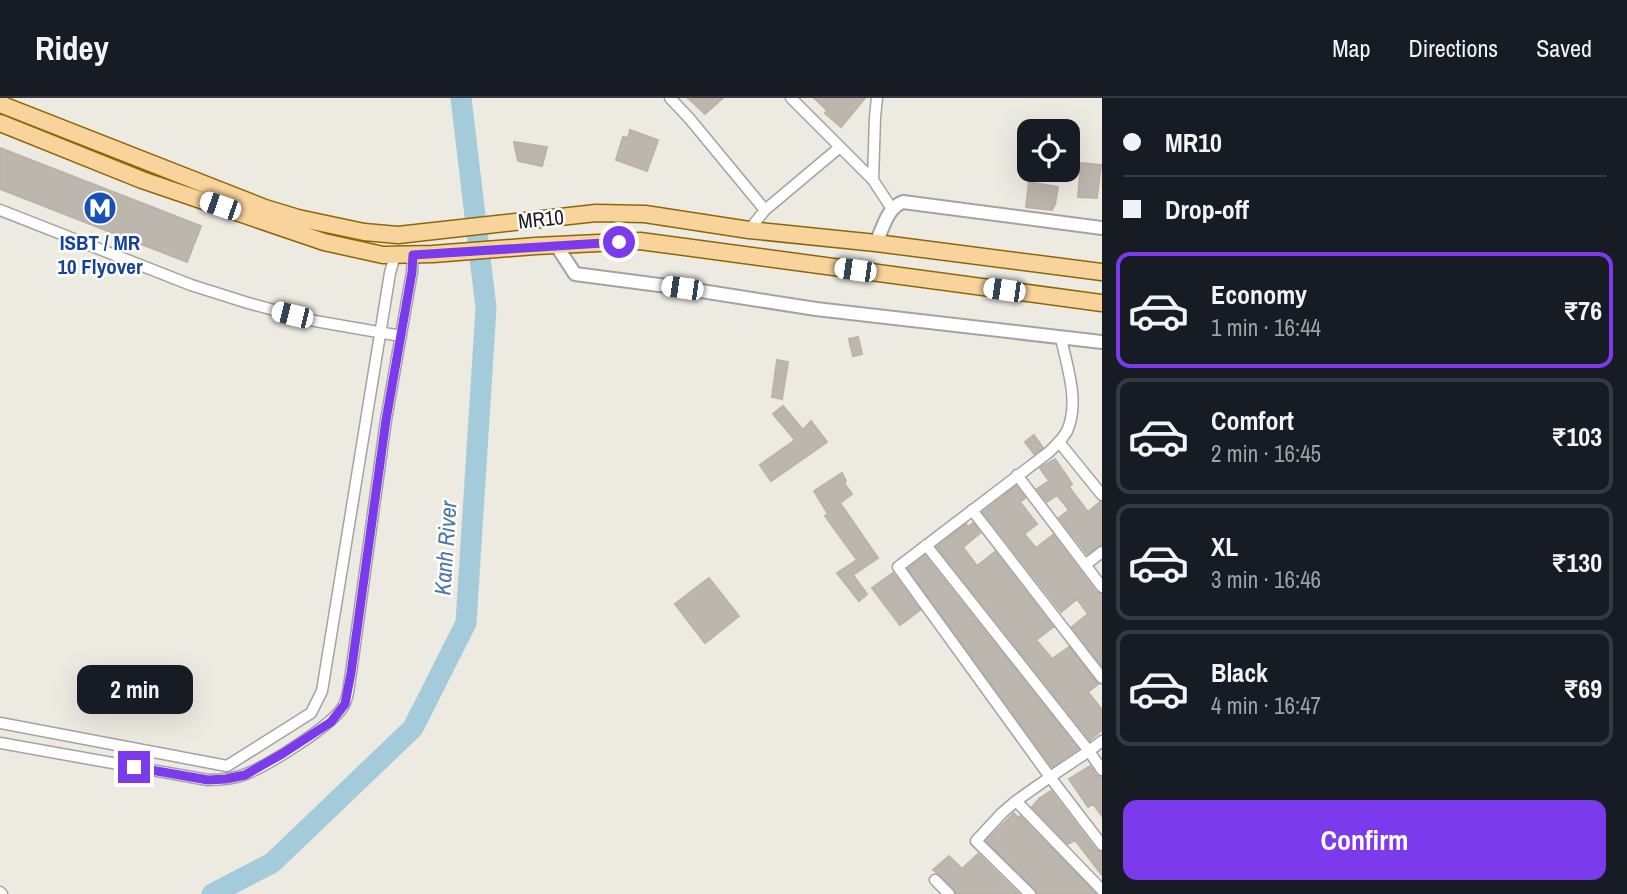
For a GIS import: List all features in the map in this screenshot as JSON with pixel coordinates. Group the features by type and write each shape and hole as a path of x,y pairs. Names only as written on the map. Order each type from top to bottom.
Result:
{"main road":[{"name":"MR10","path":"0,104 265,208 364,232 398,234 596,213 645,214 749,230 1102,272"},
{"name":"MR10","path":"0,123 142,180 324,242 383,255 640,241 1102,303"}],"street":[{"path":"670,98 765,210"},
{"path":"791,98 873,180 892,209"},
{"path":"873,180 877,98"},
{"path":"749,230 765,210 840,147"},
{"path":"876,243 892,209 903,202 1102,228"},
{"path":"0,210 191,285 247,303 315,321 401,335"},
{"path":"556,245 575,274 816,309 1102,342"},
{"path":"0,723 227,766 311,713 323,691 380,332 395,255"},
{"path":"0,743 208,780 226,779 245,775 331,722 345,704 351,673 386,420 413,255"},
{"path":"1061,338 1072,397 1069,424 1059,442 898,567 1102,845"},
{"path":"1059,442 1102,495"},
{"path":"1017,475 1102,587"},
{"path":"972,510 1102,678"},
{"path":"926,545 1102,770"},
{"path":"1085,565 1102,552"},
{"path":"1030,894 976,841 1016,801 1102,741"},
{"path":"1016,801 1102,890"},
{"path":"935,880 949,894"}],"building":[{"path":"688,98 723,98 705,114"},
{"path":"814,98 865,98 841,127 825,113 827,110"},
{"path":"630,130 658,140 647,171 616,160 623,137 628,138"},
{"path":"514,142 547,147 542,166 518,161"},
{"name":"ISBT / MR 10 Flyover","path":"0,148 201,226 187,262 0,189"},
{"path":"1081,163 1101,165 1097,198 1078,197"},
{"path":"1029,182 1058,187 1052,210 1026,207"},
{"path":"858,337 862,354 853,356 849,339"},
{"path":"777,360 788,362 782,399 772,397"},
{"path":"783,406 803,430 811,421 827,442 771,481 760,465 795,440 773,414"},
{"path":"1034,435 1043,448 1034,454 1025,442"},
{"path":"1055,459 1072,484 1069,487 1088,512 1102,502 1102,545 1087,554 1059,518 1069,510 1057,495 1047,502 1037,489 1049,481 1040,468"},
{"path":"842,473 846,481 844,483 852,494 840,503 878,558 853,575 867,594 859,601 837,573 857,560 825,516 828,514 814,491"},
{"path":"1016,486 1025,498 1020,502 1037,524 1024,534 1036,548 1053,535 1096,592 1102,594 1101,665 1072,627 1088,614 1077,599 1061,612 983,512"},
{"path":"973,523 980,533 963,547 977,566 995,552 1053,627 1036,640 1052,659 1069,647 1098,684 1088,692 1102,710 1102,730 1090,740 937,547 966,524 968,527"},
{"path":"925,556 1078,749 1052,767 908,569"},
{"path":"893,573 920,610 900,625 872,588"},
{"path":"709,578 739,616 705,643 675,604"},
{"path":"1090,766 1096,775 1102,777 1102,816 1093,804 1088,807 1069,779"},
{"path":"1051,791 1096,850 1102,852 1102,875 1075,840 1068,844 1032,807"},
{"path":"1014,813 1096,894 1037,894 986,841"},
{"path":"978,854 1019,894 956,894 933,870 949,856 962,869"}],"waterway":[{"name":"Kanh River","path":"212,894 272,863 413,728 466,623 486,308 461,98"}],"place":[{"name":"ISBT / MR 10 Flyover","path":"100,208"}],"route":[{"path":"134,767 208,780 245,775 331,722 345,704 413,255 619,242"}]}
